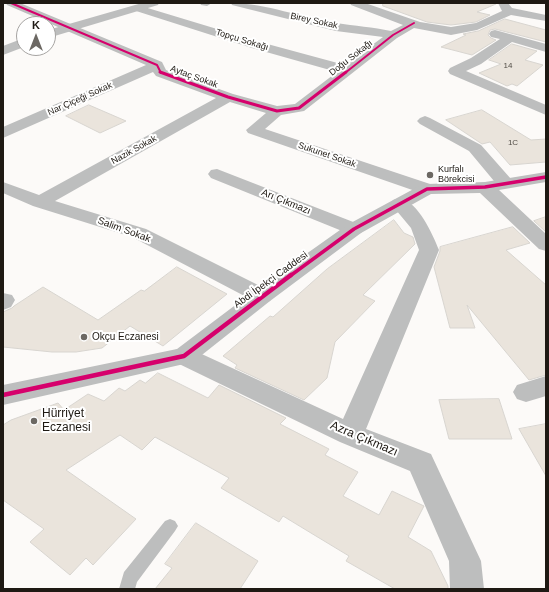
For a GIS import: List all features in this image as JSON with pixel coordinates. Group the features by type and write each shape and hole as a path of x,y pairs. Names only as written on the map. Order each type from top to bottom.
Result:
{"street":[{"path":"3,4 10,3"},
{"name":"Aytaç Sokak","path":"10,3 156,65 161,73 228,97 277,111 299,108"},
{"path":"56,32 154,3"},
{"name":"Birey Sokak","path":"236,3 336,27 368,30 393,35"},
{"path":"355,3 430,29 447,31 472,28 494,20 506,14 505,7 546,18"},
{"path":"275,13 296,7"},
{"name":"Topçu Sokağı","path":"137,8 256,45 347,70"},
{"name":"Doğu Sokağı","path":"299,108 393,35 414,23"},
{"path":"472,28 546,48"},
{"path":"510,38 476,61 455,71 546,110"},
{"path":"3,50 16,45"},
{"name":"Nar Çiçeği Sokak","path":"3,133 156,65"},
{"name":"Nazik Sokak","path":"40,202 228,97"},
{"name":"Sukunet Sokak","path":"277,111 254,130 427,189"},
{"path":"425,120 475,148 495,185 546,245"},
{"name":"Arı Çıkmazı","path":"217,174 354,229"},
{"name":"Abdi İpekçi Caddesi","path":"4,394 184,356 262,296 354,229 427,189 495,185 546,177"},
{"name":"Salim Sokak","path":"3,187 40,202 139,233 262,296"},
{"path":"350,434 429,250 420,228 400,204"},
{"name":"Azra Çıkmazı","path":"184,356 350,434 421,464 466,561 467,589"}],"lane":[{"path":"127,589 130,578 170,526"}],"building":[{"path":"383,3 496,4 477,12 490,15 476,22 451,25 427,22 383,6"},
{"path":"505,19 546,30 546,42 495,29 490,30 488,35 496,40 472,55 441,47 466,35 463,34 478,31"},
{"path":"512,44 537,51 525,60 543,65 517,86 512,84 507,86 479,73 501,64 489,60"},
{"path":"89,105 126,121 100,133 66,116"},
{"path":"482,110 531,140 546,139 546,162 510,165 490,142 482,144 446,120"},
{"path":"546,217 546,232 534,221"},
{"path":"394,220 404,233 413,237 415,244 363,295 375,301 335,342 327,378 304,400 235,368 237,365 223,356 270,316 273,317 327,269"},
{"path":"513,227 530,243 506,250 546,285 546,375 529,380 467,305 475,328 450,328 434,267 440,247"},
{"path":"177,267 227,294 163,346 130,326 102,348 76,352 52,352 3,347 3,312 12,308 43,287 98,320 141,290 144,291"},
{"path":"158,373 208,398 219,385 286,418 280,424 329,449 325,455 358,472 343,496 379,515 392,491 424,506 408,537 431,551 448,586 448,589 395,589 346,561 349,556 283,516 279,522 221,488 229,478 155,437 142,450 120,435 66,470 136,519 93,565 86,558 70,575 30,542 44,529 3,500 3,425 11,420 58,403 64,410 88,394 104,401 119,388 125,391 140,380 145,383"},
{"path":"499,399 512,439 449,439 439,400"},
{"path":"546,424 546,476 519,429"},
{"path":"196,523 258,561 240,589 155,589 172,568 165,564"}],"cycle path":[{"path":"11,3 157,65 161,73 228,97 277,111 299,108 393,35 414,23"},
{"path":"3,395 184,356 262,296 354,229 427,189 485,187 546,177"}],"place":[{"name":"Kurfalı Börekcisi","path":"430,175"},
{"name":"Okçu Eczanesi","path":"84,337"},
{"name":"Hürriyet Eczanesi","path":"34,421"}]}
